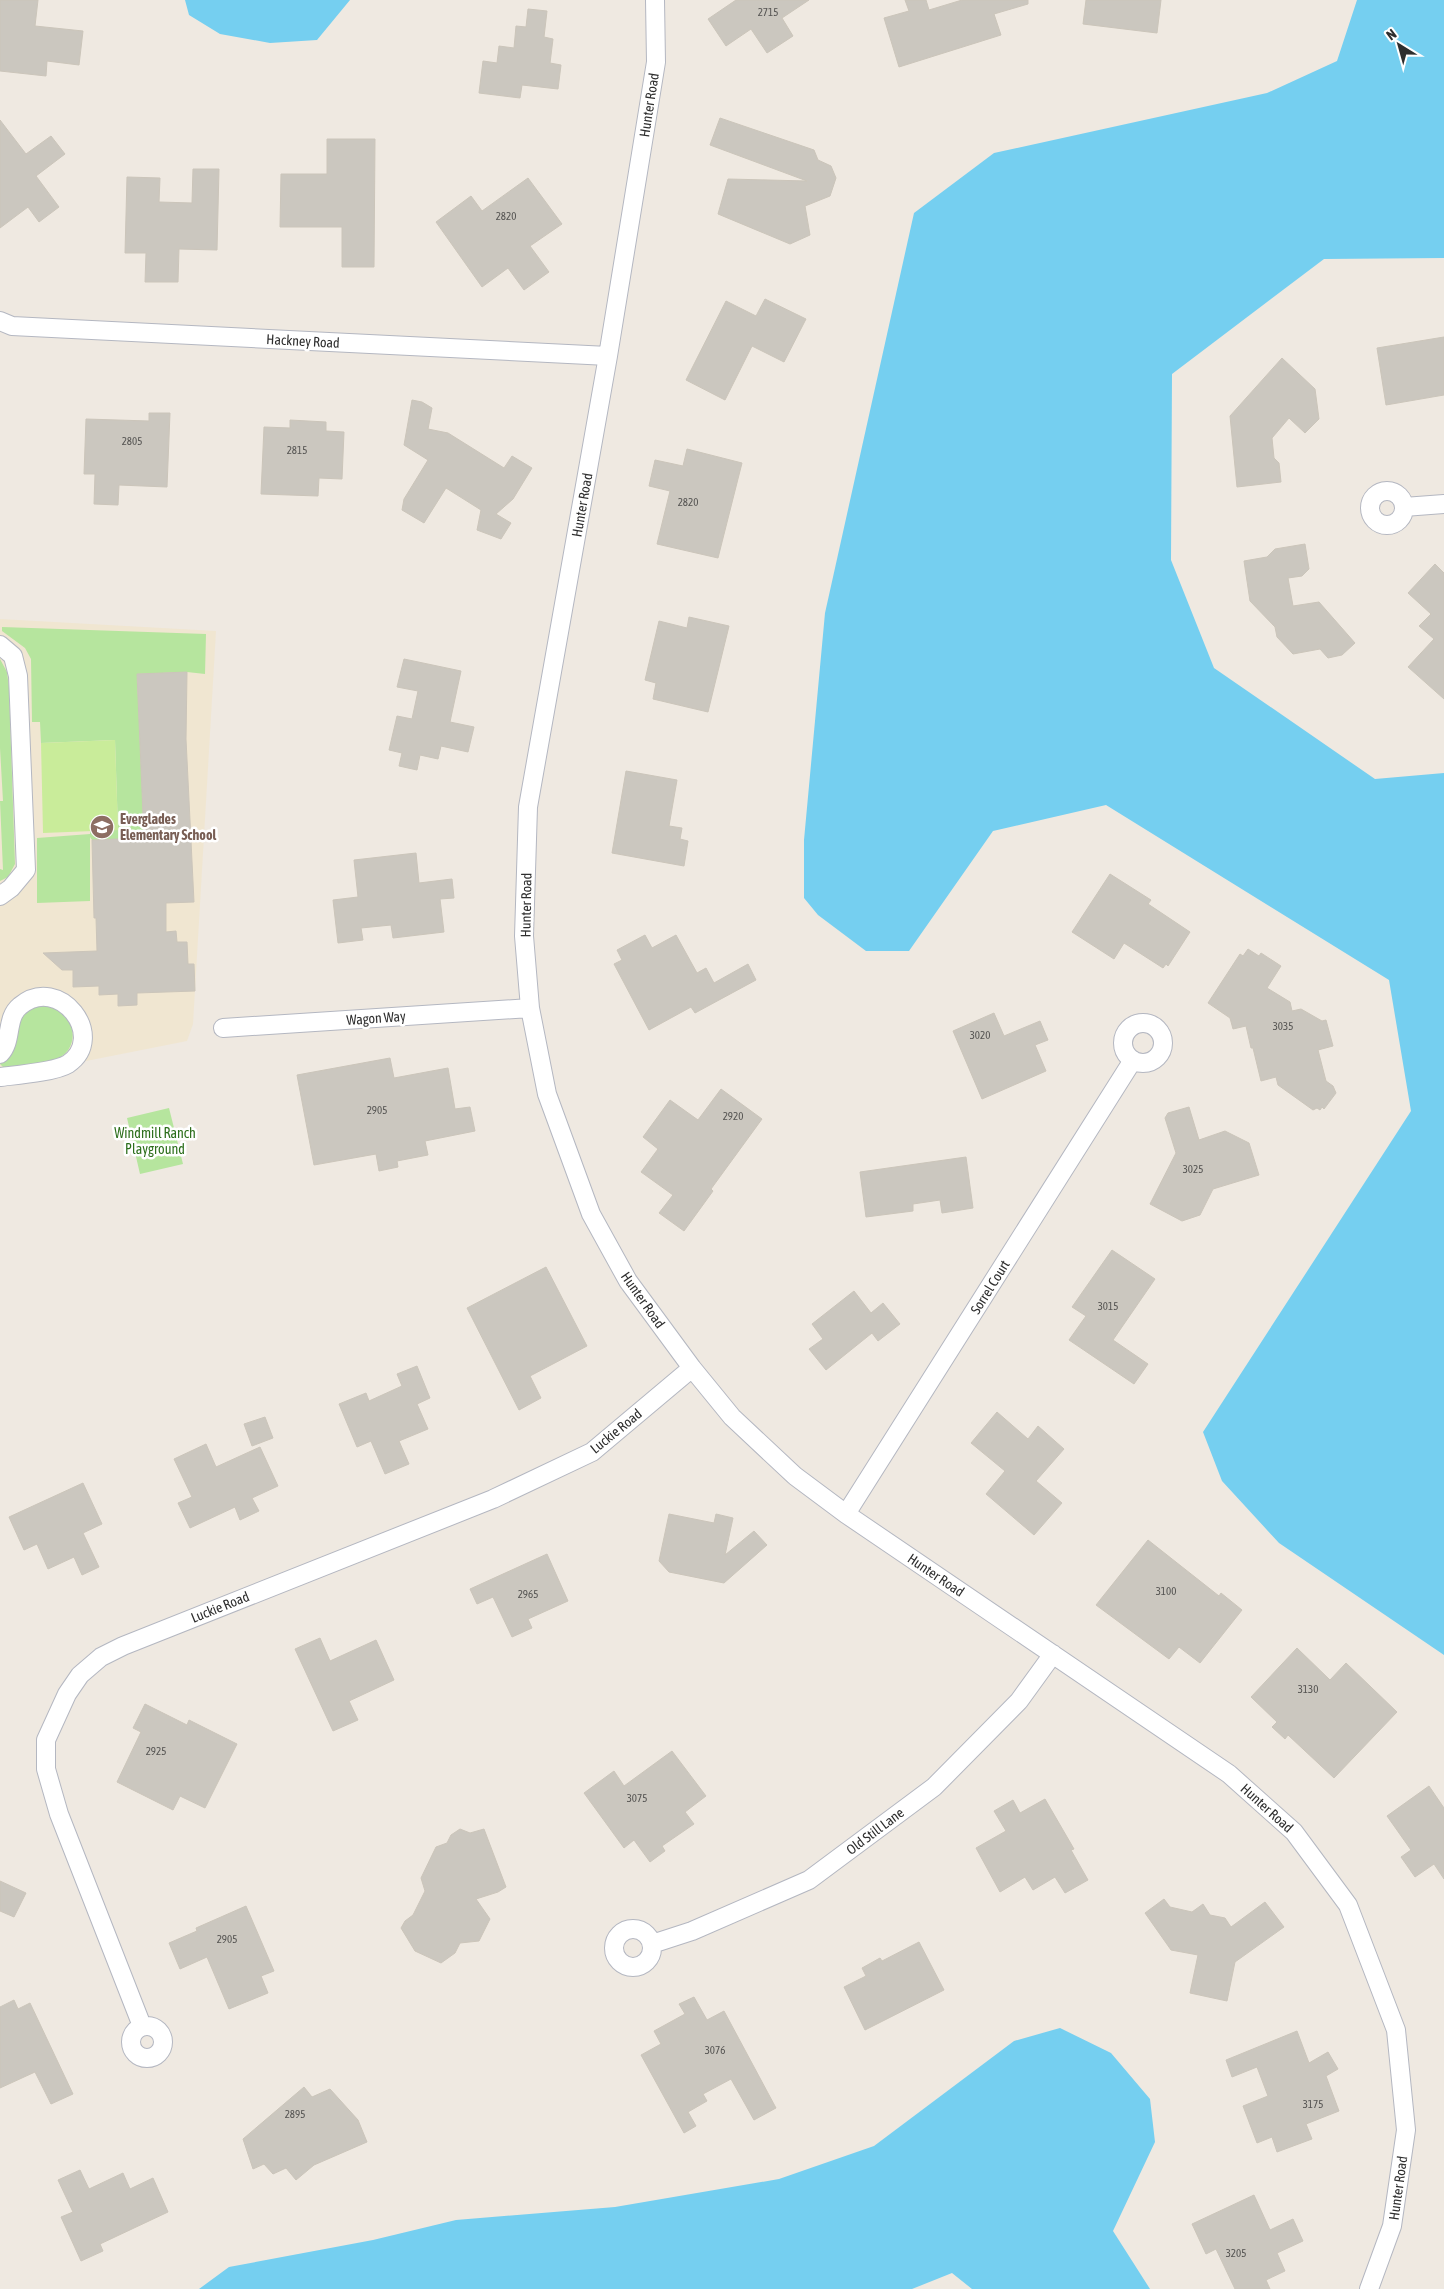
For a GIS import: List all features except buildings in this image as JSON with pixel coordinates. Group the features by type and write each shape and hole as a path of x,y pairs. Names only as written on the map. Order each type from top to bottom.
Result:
{"street":[{"name":"Hunter Road","path":"655,0 656,62 608,356 528,807 524,936 530,1008 547,1094 592,1214 628,1281 692,1368 732,1417 795,1476 846,1514 1229,1774 1294,1832 1348,1905 1396,2030 1406,2130 1392,2226 1369,2289"},
{"name":"Hackney Road","path":"0,321 12,326 608,356"},
{"path":"1404,507 1444,504"},
{"path":"0,645 13,656 18,676 26,870 11,888 0,896"},
{"path":"0,1054 8,1040 13,1016 20,1006 32,999 44,997 57,999 68,1005 77,1017 82,1031 82,1042 77,1055 66,1065 0,1078"},
{"name":"Wagon Way","path":"223,1028 530,1008"},
{"name":"Sorrel Court","path":"846,1514 1133,1060"},
{"name":"Luckie Road","path":"142,2026 59,1814 46,1769 46,1740 67,1694 80,1675 101,1657 123,1646 493,1499 592,1452 692,1368"},
{"name":"Old Still Lane","path":"652,1944 692,1931 809,1880 934,1787 1019,1701 1053,1654"}],"shaded area":[{"name":"Everglades Elementary School","path":"0,619 216,631 193,1024 187,1041 66,1065 0,1074"}],"green space":[{"path":"2,627 206,634 205,674 187,672 137,674 144,836 135,839 92,840 90,837 90,901 37,903 37,838 90,834 90,831 118,830 115,740 41,743 40,722 32,722 31,659 25,648 2,631"},
{"path":"0,659 7,672 9,688 15,864 8,877 0,881 0,869 3,870 0,801 3,801 0,748"},
{"path":"115,740 118,830 43,833 41,743"},
{"path":"45,1004 55,1007 68,1018 73,1032 71,1045 62,1056 50,1062 4,1068 0,1064 11,1049 24,1014 29,1009"},
{"name":"Windmill Ranch Playground","path":"169,1108 183,1164 140,1174 127,1118"}],"water":[{"path":"185,0 350,0 317,40 270,43 220,34 189,15"},
{"path":"1357,0 1444,0 1444,258 1324,259 1172,374 1171,560 1214,668 1375,779 1444,773 1444,1655 1279,1543 1222,1481 1203,1432 1411,1111 1389,980 1106,805 993,831 909,951 866,951 818,915 804,898 804,840 825,613 914,213 994,153 1267,93 1337,61"},
{"path":"1060,2028 1111,2053 1150,2099 1155,2142 1113,2231 1150,2289 972,2289 952,2273 912,2289 199,2289 229,2267 373,2240 456,2220 615,2207 779,2179 874,2146 1014,2041"}],"place":[{"name":"Everglades Elementary School","path":"102,827"}]}
